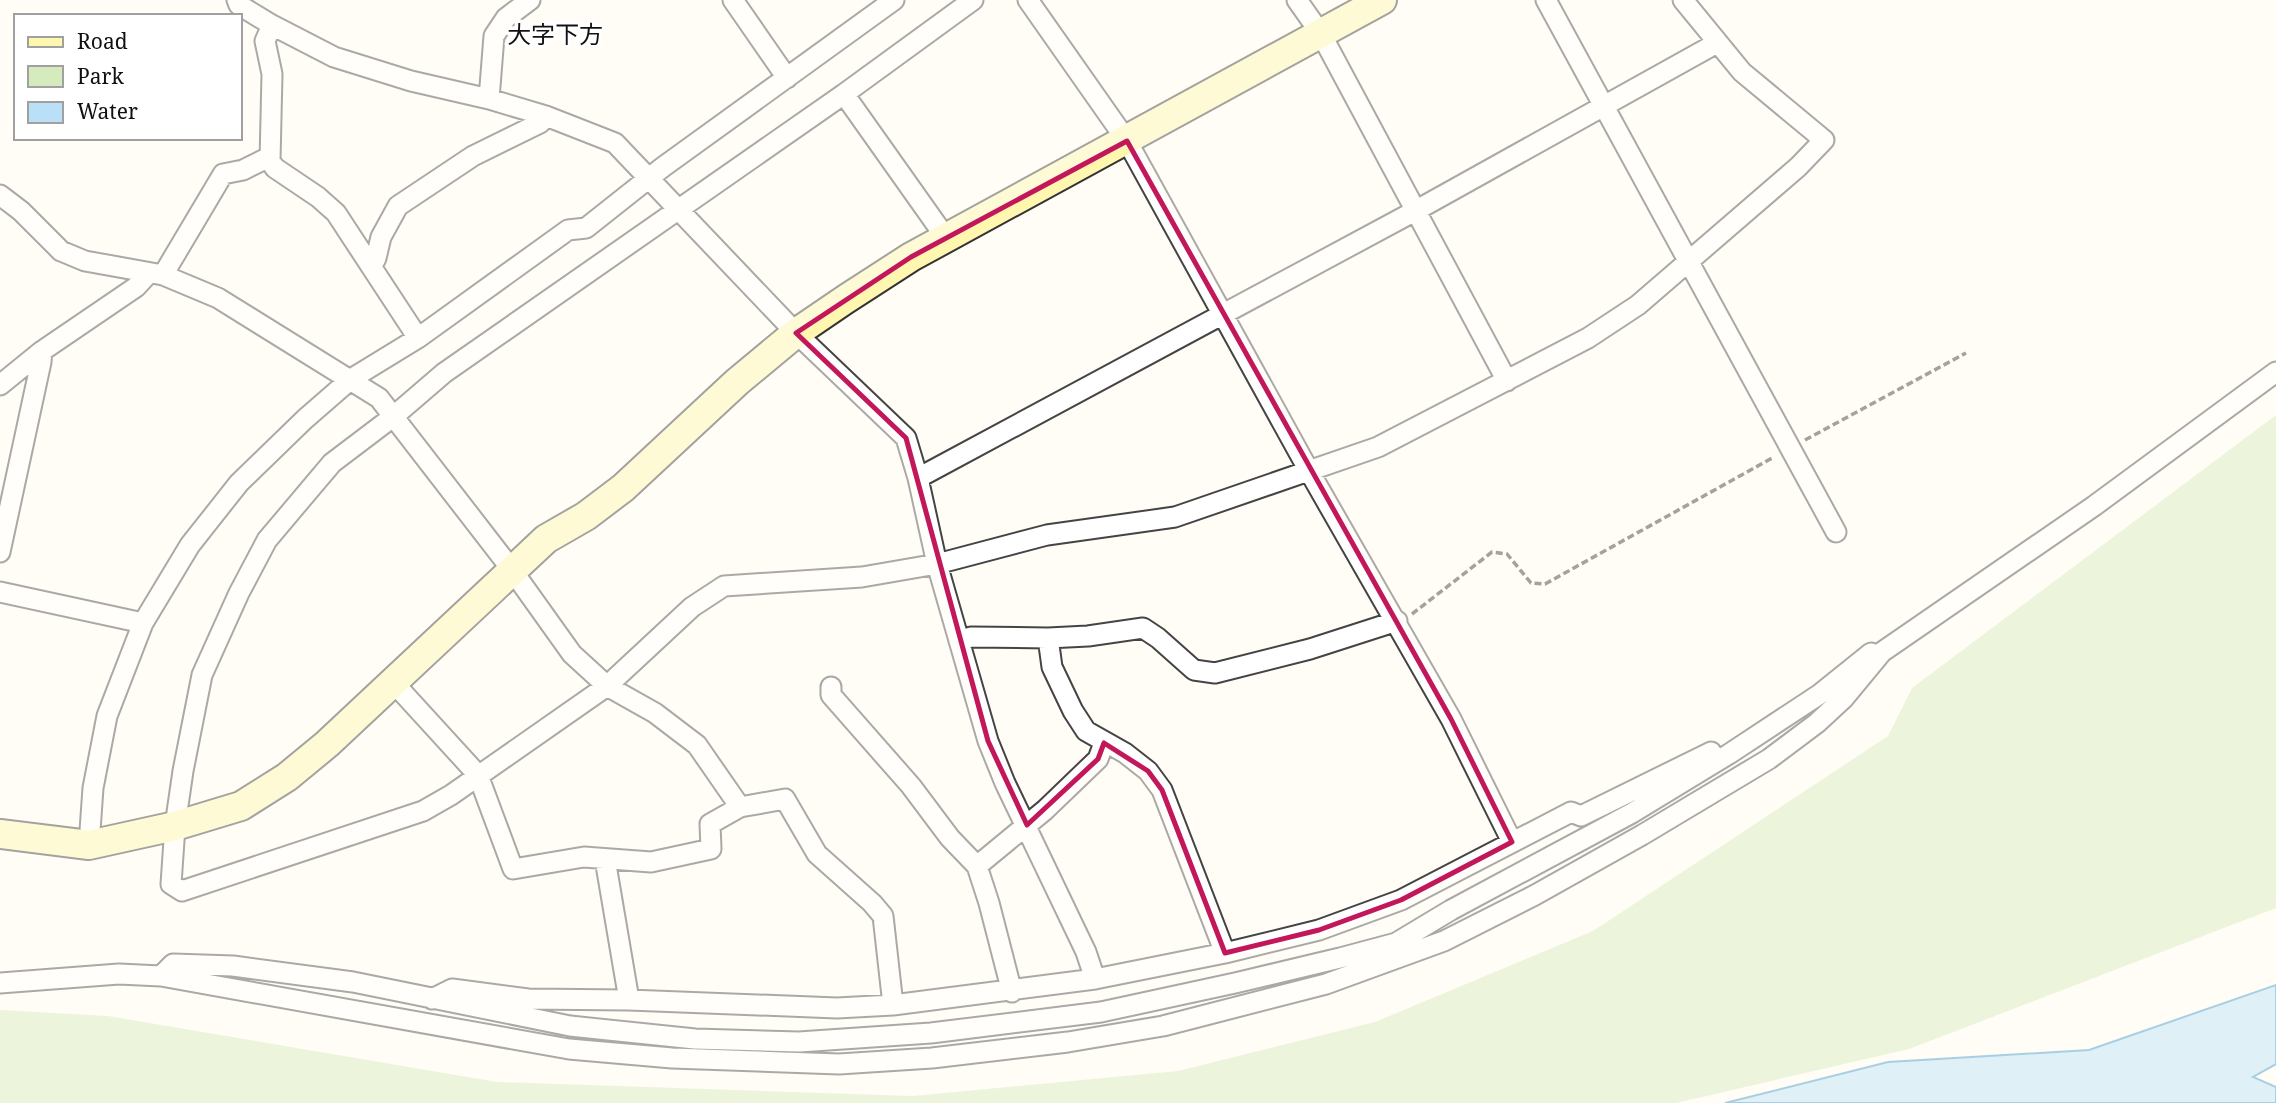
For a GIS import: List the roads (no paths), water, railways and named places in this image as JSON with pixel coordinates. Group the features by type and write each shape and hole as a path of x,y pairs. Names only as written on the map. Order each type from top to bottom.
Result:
{"street":[{"path":"237,0 239,5 272,25 334,57 411,81 489,99 546,116 615,143 796,333 905,438 918,478 937,564 988,741 1005,783 1086,952 1095,979"},
{"path":"489,99 494,36 506,18 530,0"},
{"path":"733,0 788,78"},
{"path":"89,845 93,788 107,716 143,623 190,545 239,483 351,379 418,338 568,230 586,228 663,167 894,0"},
{"path":"973,0 844,94 443,373 394,416 332,463 267,540 239,593 202,675 183,771 175,826 171,884 183,891 423,811 451,795 607,686 692,607 724,586 862,578 937,564 1047,535 1175,517 1378,447 1588,338 1638,305 1798,167 1824,140 1742,72 1683,0"},
{"path":"1028,0 1127,141 1309,471 1451,719 1512,842"},
{"path":"1297,0 1321,34 1507,382"},
{"path":"0,834 89,845 175,826 241,806 287,777 327,744 546,539 586,516 623,488 737,382 796,333 911,257 1382,0"},
{"path":"1546,0 1836,532"},
{"path":"272,25 265,41 272,74 270,161 275,168 318,197 336,213 418,338"},
{"path":"918,478 1415,211 1717,43"},
{"path":"844,94 946,238"},
{"path":"372,266 381,237 398,206 473,156 540,124 546,116"},
{"path":"0,385 42,351 155,275 223,174 243,170 263,160 270,161"},
{"path":"0,195 21,211 61,251 85,261 155,275 218,298 379,398 512,570 572,654 607,686 655,713 697,745 740,807"},
{"path":"0,552 42,351"},
{"path":"0,983 118,974 161,976 569,1049 672,1058 839,1064 918,1059 1068,1042 1163,1026 1326,984 1444,941 1535,895 1769,759 1817,723 1844,698 1882,652 2094,506 2276,372"},
{"path":"0,592 143,623"},
{"path":"959,640 971,637 1088,636 1143,628 1194,670 1215,673 1310,649 1397,621"},
{"path":"1048,638 1052,667 1086,731 1125,753 1148,771 1162,790 1225,953"},
{"path":"161,976 173,964 233,966 353,982 570,1026 695,1039 799,1042 931,1033 1101,1012 1236,983 1396,943 1451,910 1632,813 1820,694 1870,653 1882,652"},
{"path":"393,682 478,775 513,869 584,857 651,862 711,849 710,824 740,807 785,799 817,854 883,916 893,1005"},
{"path":"831,687 831,695 911,786 950,838 977,866 1012,992"},
{"path":"977,866 1027,825 1098,759 1104,743"},
{"path":"432,999 452,989 528,999 837,1008 893,1005 1012,992 1095,979 1225,953 1319,930 1401,900 1571,812 1581,816 1714,750 1729,754"},
{"path":"605,859 629,1000"}],"water":[{"path":"2276,985 2276,1064 2253,1077 2276,1087 2276,1103 1725,1103 1888,1062 2089,1050"}],"district":[{"name":"大字下方","path":"555,35"}]}
